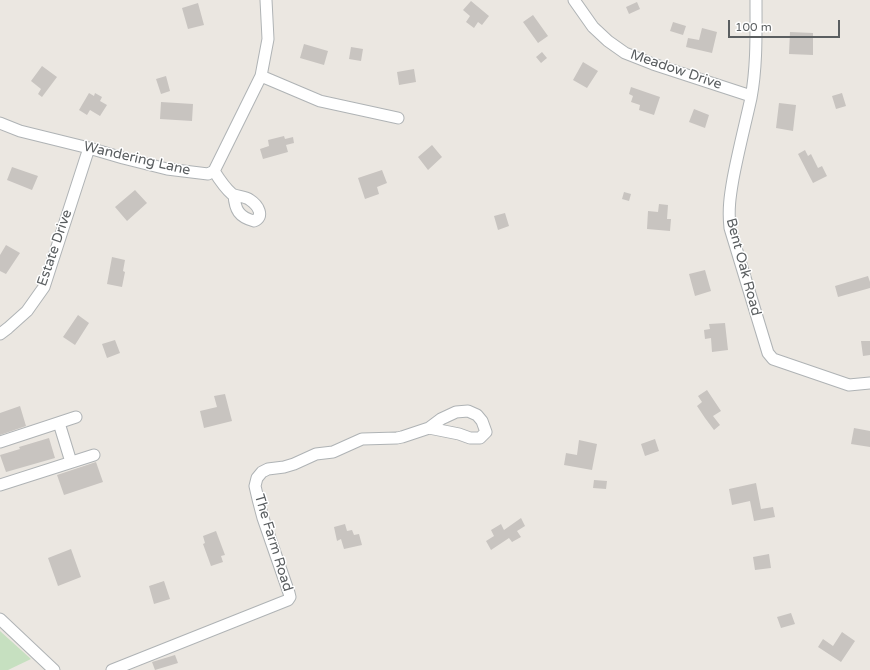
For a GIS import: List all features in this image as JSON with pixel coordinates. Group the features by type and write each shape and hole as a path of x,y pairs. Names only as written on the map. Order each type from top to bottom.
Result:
{"street":[{"path":"234,195 214,172 260,76 268,39 266,0"},
{"name":"Meadow Drive","path":"574,0 593,28 625,53 653,64 751,96"},
{"name":"Bent Oak Road","path":"756,0 755,57 751,96 730,195 728,215 730,228 768,353 773,359 849,385 870,383"},
{"path":"260,76 320,101 398,118"},
{"name":"Wandering Lane","path":"0,123 20,131 167,169 208,174 214,172"},
{"name":"Estate Drive","path":"0,334 27,311 44,287 89,148"},
{"path":"0,442 76,417"},
{"path":"59,423 71,462"},
{"name":"The Farm Road","path":"112,670 288,600 290,597 289,593 265,526 255,486 257,478 262,472 268,469 294,464 316,454 333,452 362,439 397,438 429,428"},
{"path":"0,485 94,455"},
{"path":"0,619 54,670"}],"green space":[{"path":"0,631 31,659 8,670 0,670"}],"building":[{"path":"471,1 489,16 482,25 478,22 474,28 466,22 470,16 463,10"},
{"path":"637,2 640,9 629,14 626,7"},
{"path":"198,3 204,25 188,29 182,8"},
{"path":"533,15 548,36 538,43 523,22"},
{"path":"673,22 686,26 683,35 670,31"},
{"path":"702,28 717,32 712,53 686,47 688,38 699,40"},
{"path":"790,32 813,33 813,55 789,54"},
{"path":"304,44 328,51 324,65 300,58"},
{"path":"351,47 363,49 361,61 349,59"},
{"path":"542,52 547,58 541,63 536,57"},
{"path":"583,62 598,71 587,88 573,80"},
{"path":"42,66 57,77 42,97 38,94 41,89 31,81"},
{"path":"414,69 416,82 399,85 397,72"},
{"path":"166,76 170,91 161,94 156,79"},
{"path":"631,87 660,97 654,115 639,110 640,105 631,102 633,96 629,94"},
{"path":"89,93 94,96 95,93 102,97 100,101 107,105 100,116 90,110 87,115 79,110"},
{"path":"842,93 846,106 836,109 832,96"},
{"path":"161,102 193,104 192,121 160,119"},
{"path":"779,103 796,105 793,131 776,128"},
{"path":"694,109 709,115 705,128 689,122"},
{"path":"284,136 285,139 293,137 294,143 286,145 288,152 263,159 260,149 269,146 268,140"},
{"path":"432,145 442,157 428,170 418,157"},
{"path":"805,150 808,156 811,154 818,168 822,166 827,176 813,183 798,154"},
{"path":"12,167 38,176 32,190 7,180"},
{"path":"382,170 387,183 377,187 379,194 365,199 358,178"},
{"path":"135,190 147,203 127,221 115,207"},
{"path":"624,192 631,194 629,201 622,199"},
{"path":"659,204 668,205 667,219 671,219 670,231 647,229 648,211 658,212"},
{"path":"505,213 509,226 498,230 494,216"},
{"path":"6,245 20,253 6,274 0,271 0,255"},
{"path":"112,257 125,260 123,271 125,272 122,287 107,284"},
{"path":"705,270 711,291 695,296 689,274"},
{"path":"868,276 870,288 838,297 835,286"},
{"path":"78,315 89,323 75,345 63,337"},
{"path":"725,323 728,350 712,352 711,338 705,339 704,330 710,329 709,324"},
{"path":"115,340 120,353 107,358 102,344"},
{"path":"861,341 870,341 870,355 863,356"},
{"path":"707,390 721,411 713,416 720,425 714,430 697,406 702,402 698,396"},
{"path":"225,394 232,421 204,428 200,411 217,407 214,396"},
{"path":"20,406 26,426 0,435 0,413"},
{"path":"854,428 870,431 870,447 851,444"},
{"path":"49,438 55,458 6,472 0,455 20,449 19,447"},
{"path":"655,439 659,451 645,456 641,444"},
{"path":"579,440 597,444 592,470 564,465 566,453 577,455"},
{"path":"96,462 103,482 64,495 57,475"},
{"path":"594,480 607,481 606,489 593,488"},
{"path":"756,483 761,509 773,507 775,517 754,521 750,501 732,505 729,489"},
{"path":"521,518 525,526 517,531 521,537 512,542 509,538 491,550 486,541 494,536 491,530 501,524 504,530"},
{"path":"345,524 347,531 352,530 354,535 359,534 362,545 344,549 341,539 337,541 334,527"},
{"path":"216,531 225,555 221,556 223,562 211,566 203,544 205,543 203,536"},
{"path":"71,549 81,577 58,586 48,558"},
{"path":"769,554 771,568 755,570 753,557"},
{"path":"164,581 170,599 154,604 149,586"},
{"path":"791,613 795,624 781,628 777,617"},
{"path":"842,632 855,641 841,662 818,647 823,639 833,646"},
{"path":"175,655 178,663 155,670 152,662"}]}
